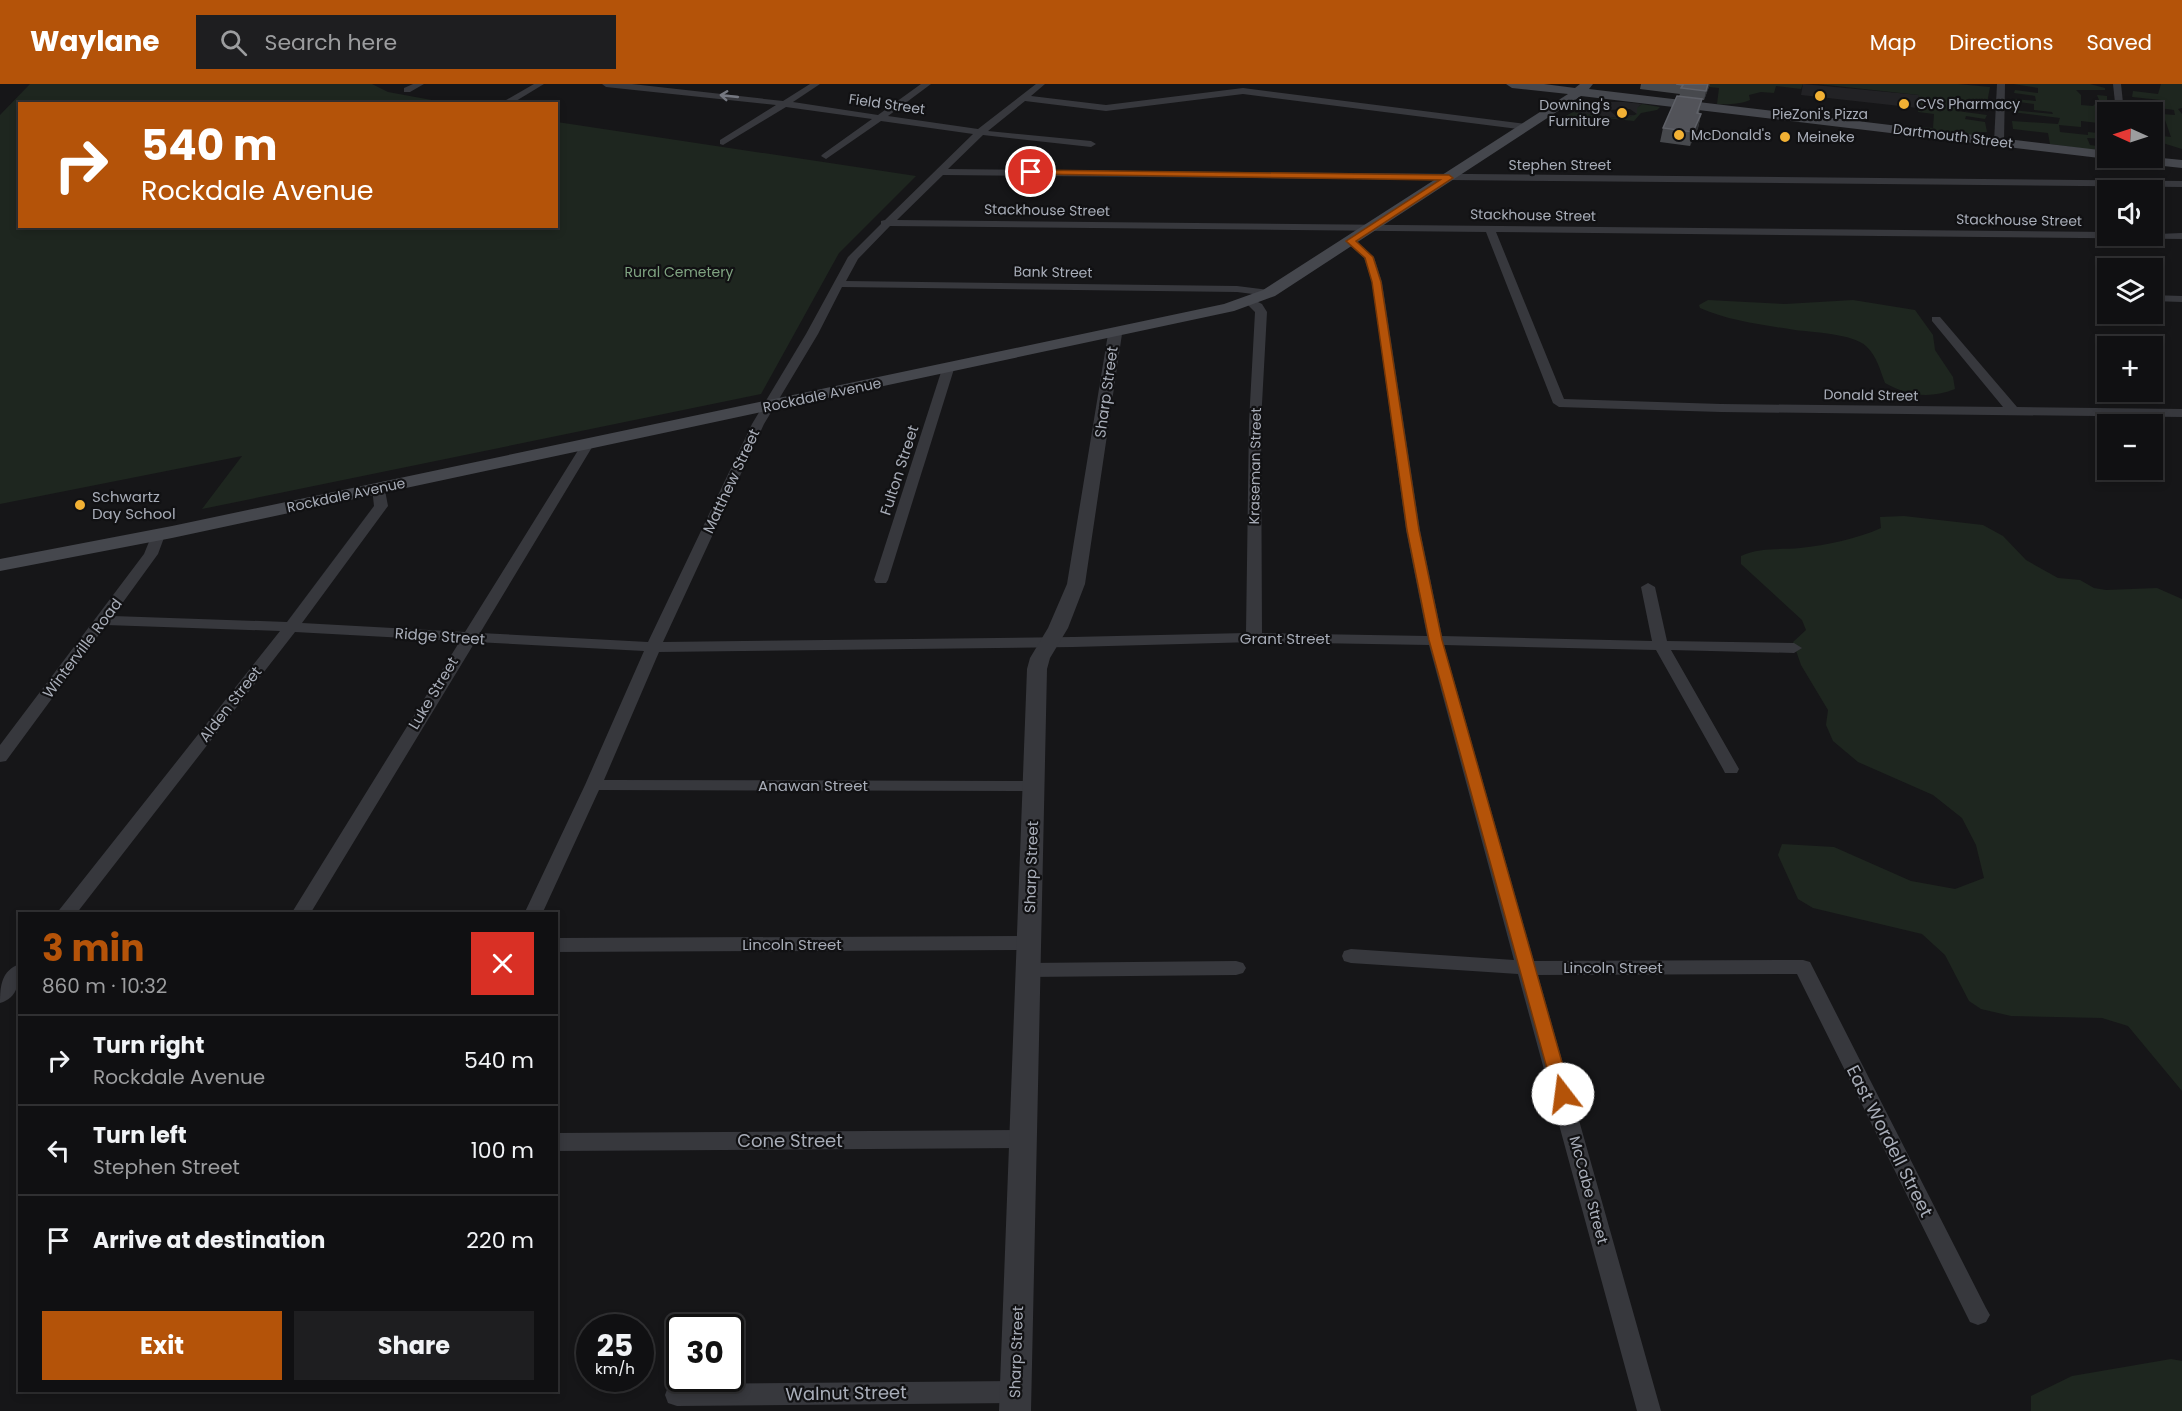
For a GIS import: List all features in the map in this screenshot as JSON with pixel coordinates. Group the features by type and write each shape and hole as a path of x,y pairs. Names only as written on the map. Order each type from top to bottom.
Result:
{"main road":[{"name":"Dartmouth Street","path":"1512,84 1583,88 2097,154"},
{"name":"Rockdale Avenue","path":"0,565 158,535 1214,312 1269,293 1449,178 1583,88"},
{"path":"2163,162 2182,164"}],"street":[{"path":"407,90 420,84"},
{"path":"507,102 540,84"},
{"name":"Field Street","path":"606,84 665,87 1059,143 1091,144"},
{"path":"723,142 816,84"},
{"path":"826,156 927,84"},
{"name":"Matthew Street","path":"533,912 593,785 653,647 758,424 812,334 853,257 982,131 1041,84"},
{"path":"1999,142 2001,84"},
{"path":"2117,84 2119,102"},
{"path":"1024,98 1106,108 1244,91 1526,127"},
{"name":"Stephen Street","path":"939,172 2182,184"},
{"name":"Stackhouse Street","path":"885,224 2182,236"},
{"name":"Donald Street","path":"1490,230 1559,404 2182,413"},
{"name":"McCabe Street","path":"1350,241 1369,257 1377,282 1413,530 1436,640 1650,1411"},
{"name":"Bank Street","path":"838,284 1237,289 1269,293"},
{"path":"2163,298 2182,299"},
{"name":"Kraseman Street","path":"1250,301 1258,306 1261,312 1255,434 1254,637"},
{"path":"1936,319 2014,412"},
{"name":"Sharp Street","path":"1015,1401 1037,669 1040,658 1058,628 1076,585 1114,334"},
{"name":"Fulton Street","path":"881,580 948,369"},
{"name":"Luke Street","path":"301,912 467,638 588,444"},
{"name":"Alden Street","path":"67,912 291,627 381,506 379,488"},
{"name":"Winterville Road","path":"0,757 151,554 158,535"},
{"path":"1648,586 1660,644 1731,769"},
{"name":"Ridge Street","path":"103,620 291,627 653,647 776,645"},
{"name":"Grant Street","path":"776,645 1049,643 1254,637 1794,648"},
{"name":"Anawan Street","path":"593,785 1034,786"},
{"name":"Lincoln Street","path":"558,945 1028,943"},
{"name":"Lincoln Street","path":"1351,956 1528,968 1803,967"},
{"name":"East Wordell Street","path":"1803,967 1978,1315"},
{"path":"1028,970 1236,968"},
{"path":"0,996 18,974"},
{"name":"Cone Street","path":"558,1142 1023,1139"},
{"name":"Walnut Street","path":"677,1395 1015,1401"}],"shaded area":[{"path":"1803,84 1919,95 1918,108 1801,95"},
{"path":"1595,102 1642,104 1637,114 1630,109 1609,110 1616,116 1635,115 1624,119 1573,112"}],"green space":[{"name":"Rural Cemetery","path":"30,84 372,84 388,92 443,102 18,102 18,228 558,228 558,122 916,176 839,253 761,394 202,509 242,456 0,504 0,115"},
{"path":"1710,84 1803,84 1801,89 1776,86 1774,93 1761,92 1749,95 1750,100 1747,101 1717,104 1719,88 1709,87"},
{"path":"1818,84 1958,84 1990,87 1987,103 1961,100 1957,111 1987,115 1985,119 1966,116 1965,119 1985,122 1987,132 1979,132 1977,136 1908,128 1910,126 1933,128 1934,114 1918,112 1919,95"},
{"path":"2013,84 2090,84 2105,88 2105,90 2076,90 2081,95 2081,105 2093,106 2097,102 2097,123 2081,121 2081,127 2059,125 2060,132 2088,135 2088,132 2097,133 2097,138 2087,138 2090,145 2097,146 2097,151 2050,144 2048,133 2013,129 2012,121 2058,124 2060,118 2012,112 2012,110 2053,114 2034,110 2034,104 2019,102 2018,110 2013,109 2013,99 2036,101 2035,96 2014,93 2015,90 2038,93 2038,88"},
{"path":"2161,84 2182,84 2182,108 2178,109 2182,114 2182,149 2163,143 2163,136 2171,137 2165,120 2163,120 2163,114 2175,115 2174,110 2163,108 2161,100 2132,97 2133,91 2158,94"},
{"path":"2097,95 2107,96 2107,102 2097,102 2099,100"},
{"path":"1642,104 1660,107 1657,110 1641,113 1634,121 1594,117 1569,120 1562,118 1573,112 1624,119 1637,114 1637,108"},
{"path":"1708,300 1785,304 1853,300 1915,310 1933,335 1935,350 1953,377 1955,389 1928,395 1902,391 1885,383 1873,354 1860,342 1832,334 1795,330 1723,316 1700,308 1699,305"},
{"path":"1904,516 1983,525 2003,536 2026,560 2058,578 2080,580 2094,588 2106,590 2157,588 2182,599 2182,1091 2128,1026 2102,1018 2011,1016 1981,1009 1969,1001 1945,955 1922,934 1813,908 1798,899 1778,855 1782,844 1834,847 1911,881 1955,889 1984,878 1976,845 1962,818 1933,795 1858,762 1833,741 1826,725 1828,710 1801,665 1793,642 1806,630 1802,620 1741,564 1741,556 1748,553 1810,547 1842,541 1881,528 1880,517"},
{"path":"2171,1359 2182,1361 2182,1411 2031,1411 2031,1396 2072,1376"}],"building":[{"path":"1676,84 1708,84 1706,91 1681,88 1683,85"},
{"path":"1677,96 1702,99 1697,113 1701,114 1693,132 1663,128"}],"place":[{"name":"PieZoni's Pizza","path":"1820,96"},
{"name":"CVS Pharmacy","path":"1904,104"},
{"name":"Downing's Furniture","path":"1622,113"},
{"name":"McDonald's","path":"1679,135"},
{"name":"Meineke","path":"1785,137"},
{"name":"Schwartz Day School","path":"80,505"}],"route":[{"path":"1031,172 1449,178 1350,241 1369,257 1377,282 1413,530 1436,640 1563,1094"}]}
